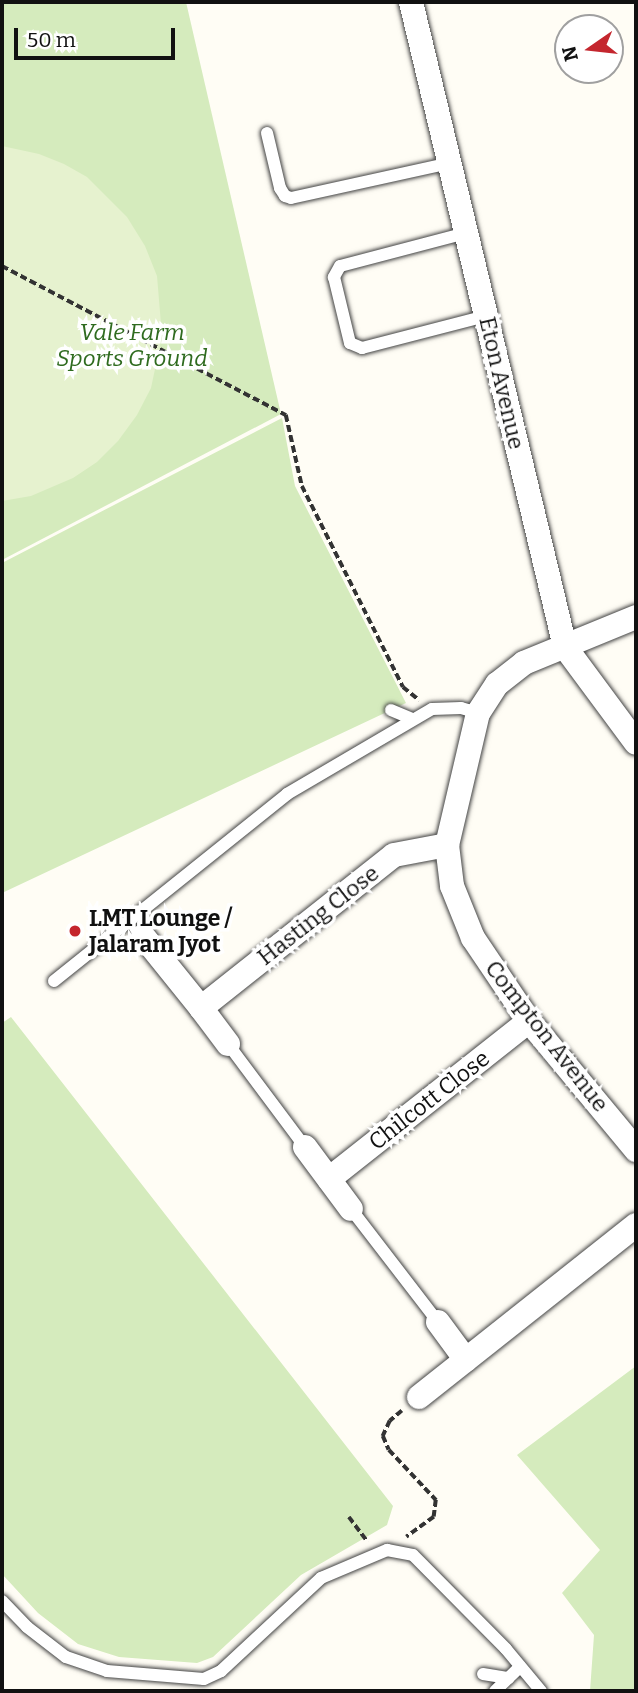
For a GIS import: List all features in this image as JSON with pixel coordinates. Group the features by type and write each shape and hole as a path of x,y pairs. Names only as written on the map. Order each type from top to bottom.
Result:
{"street":[{"name":"Eton Avenue","path":"411,2 565,647 636,743"},
{"path":"478,713 497,684 524,663 636,617"},
{"name":"Compton Avenue","path":"478,713 447,845 452,886 473,938 529,1021 636,1150"},
{"name":"Hasting Close","path":"201,1008 394,855 447,845"},
{"path":"143,936 228,1044"},
{"name":"Chilcott Close","path":"329,1179 529,1021"},
{"path":"305,1147 351,1209"},
{"path":"419,1397 636,1225"},
{"path":"438,1322 466,1360"}],"lane":[{"path":"267,133 281,188 285,196 291,198 450,163"},
{"path":"466,233 340,266 334,277 350,343 362,348 486,316"},
{"path":"54,981 287,794 432,709 461,708 478,713"},
{"path":"391,710 412,719"},
{"path":"228,1044 305,1147"},
{"path":"351,1209 438,1322"},
{"path":"2,1601 27,1627 66,1657 107,1671 204,1679 221,1671 321,1578 381,1551 413,1555 541,1691"},
{"path":"495,1691 520,1667"},
{"path":"484,1674 509,1678"}],"path":[{"path":"2,266 286,415 302,486 403,687 432,709"},
{"path":"348,1517 381,1551 434,1517 436,1500 389,1450 383,1436 390,1421 419,1397"}],"green space":[{"name":"Vale Farm Sports Ground","path":"2,2 186,2 281,414 2,560"},
{"path":"2,146 39,154 87,177 127,217 145,246 157,276 162,336 151,388 137,415 118,441 97,462 73,478 31,496 2,501"},
{"path":"282,418 295,486 406,703 2,893 2,563"},
{"path":"11,1017 393,1506 387,1525 301,1575 213,1657 197,1663 119,1657 78,1644 38,1613 2,1574 2,1023"},
{"path":"636,1366 636,1691 590,1691 594,1635 562,1593 600,1550 517,1455"}],"place":[{"name":"LMT Lounge / Jalaram Jyot","path":"75,931"}]}
